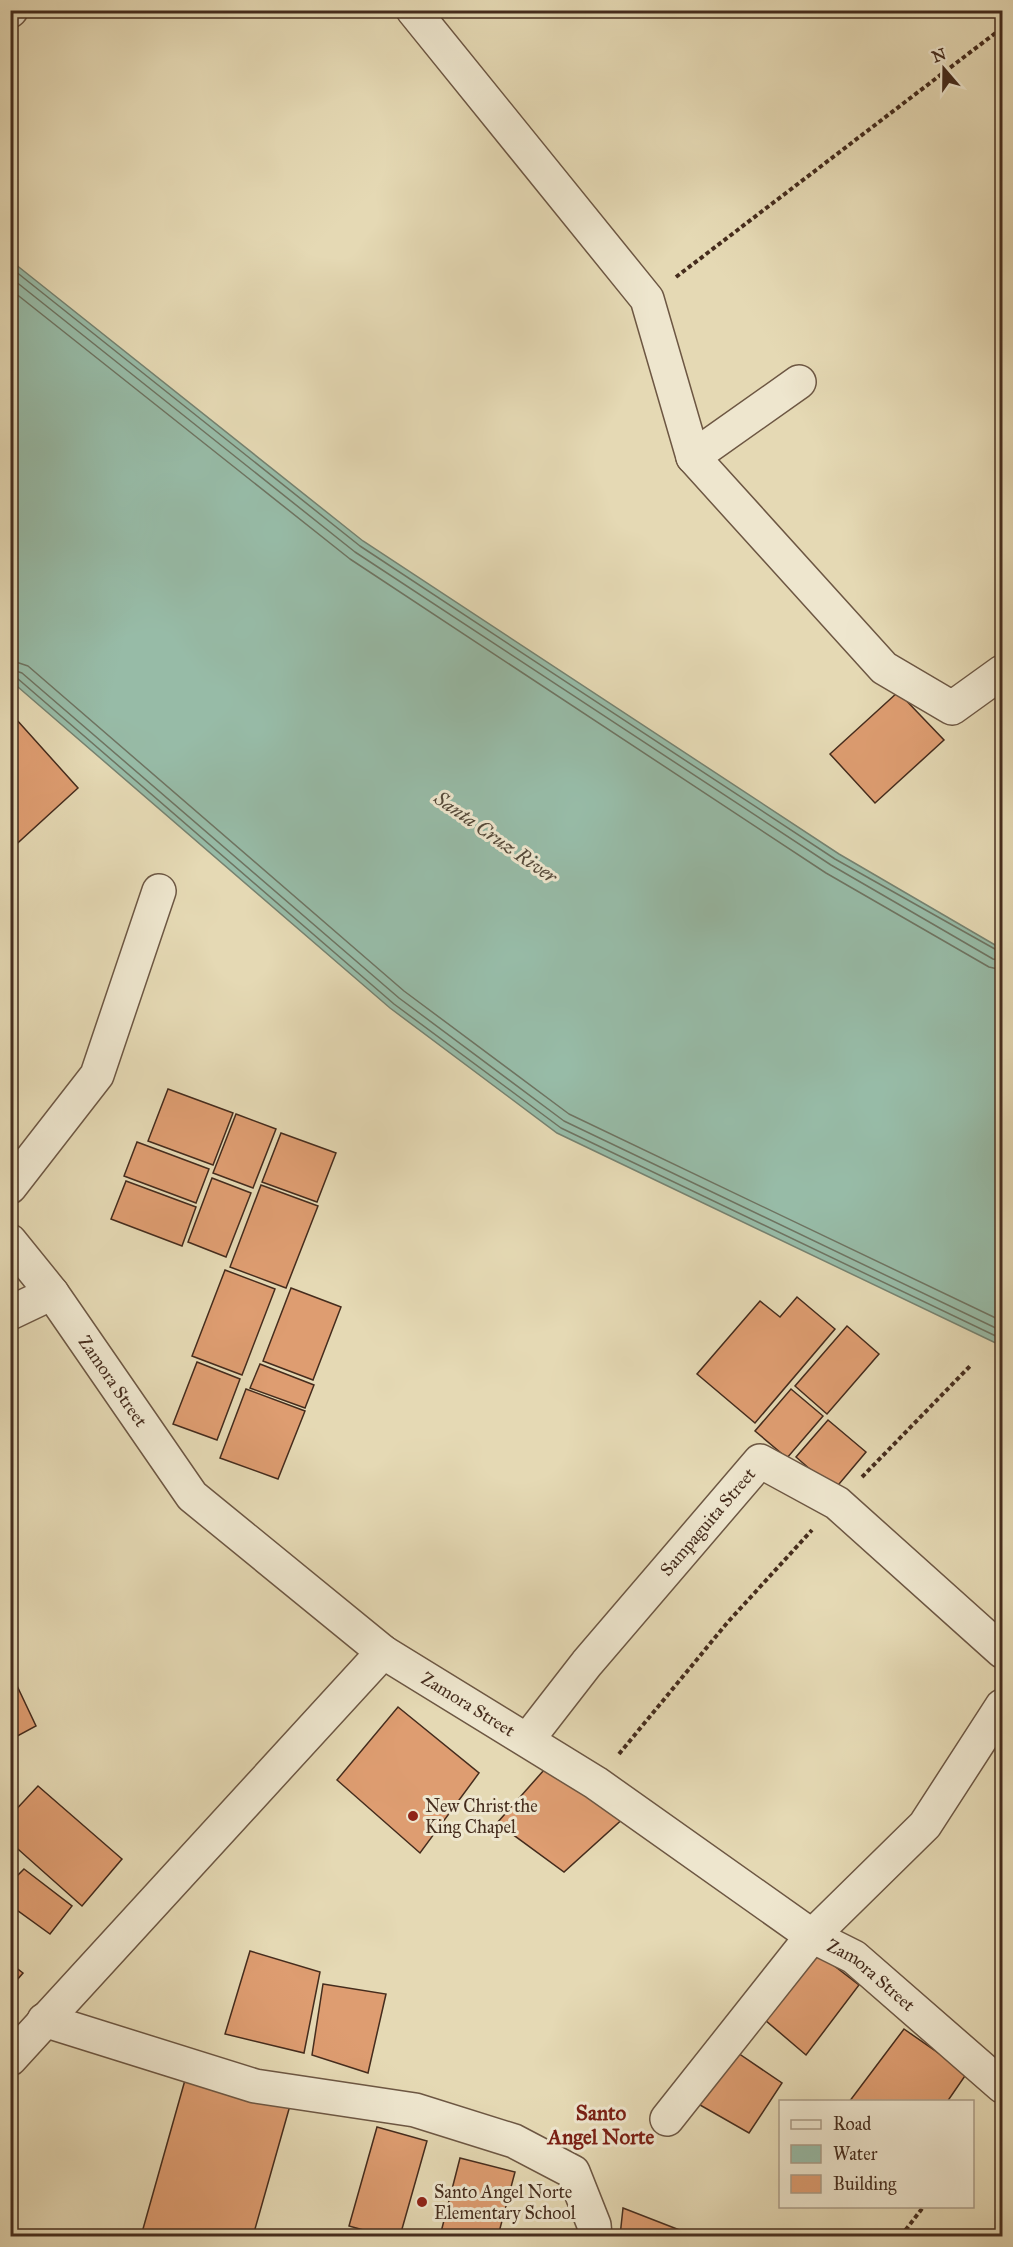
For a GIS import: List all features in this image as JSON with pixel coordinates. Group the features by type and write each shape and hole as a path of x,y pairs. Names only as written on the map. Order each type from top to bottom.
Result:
{"street":[{"path":"413,10 647,299 693,457 884,668 952,708 1002,672"},
{"path":"693,457 799,382"},
{"path":"10,1187 97,1075 159,891"},
{"name":"Zamora Street","path":"10,1241 52,1293 192,1496 383,1652 596,1782 812,1936 854,1957 1002,2086"},
{"path":"10,1313 52,1293"},
{"name":"Sampaguita Street","path":"528,1739 587,1663 760,1461 837,1503 1002,1651"},
{"path":"10,2059 383,1652"},
{"path":"667,2120 812,1936 925,1825 1002,1706"},
{"path":"44,2020 255,2086 416,2110 514,2141 573,2172 594,2225 595,2236"}],"path":[{"path":"647,299 1002,28"},
{"path":"596,1782 727,1623 837,1503 971,1365"},
{"path":"901,2236 922,2208"}],"water":[{"name":"Santa Cruz River","path":"10,260 363,541 839,854 1002,949 1002,1346 557,1133 390,1008 11,681"}],"building":[{"path":"898,692 944,740 875,803 830,754"},
{"path":"16,719 78,788 10,850 10,724"},
{"path":"168,1089 233,1113 213,1165 148,1141"},
{"path":"236,1114 276,1129 253,1188 213,1173"},
{"path":"281,1133 336,1153 317,1202 262,1182"},
{"path":"137,1142 209,1169 196,1203 124,1176"},
{"path":"212,1178 251,1193 226,1257 188,1242"},
{"path":"126,1181 196,1207 182,1246 111,1219"},
{"path":"261,1185 318,1206 286,1288 230,1267"},
{"path":"225,1270 275,1289 242,1375 192,1356"},
{"path":"291,1288 341,1307 313,1380 263,1361"},
{"path":"797,1297 835,1329 755,1423 697,1374 760,1301 780,1317"},
{"path":"847,1326 879,1354 827,1414 795,1386"},
{"path":"197,1362 240,1379 217,1440 173,1424"},
{"path":"260,1364 314,1385 305,1408 250,1388"},
{"path":"246,1389 305,1411 278,1479 220,1458"},
{"path":"791,1389 823,1416 787,1458 755,1431"},
{"path":"828,1420 866,1452 834,1490 796,1457"},
{"path":"10,1671 36,1726 10,1740"},
{"name":"New Christ the King Chapel","path":"398,1707 479,1773 420,1853 337,1780"},
{"path":"552,1761 627,1815 564,1872 497,1823"},
{"path":"38,1786 122,1859 82,1906 10,1842 10,1816"},
{"path":"24,1869 72,1906 50,1934 10,1905 10,1883"},
{"path":"811,1948 859,1985 806,2055 758,2014"},
{"path":"250,1951 320,1972 304,2053 225,2034"},
{"path":"10,1963 23,1973 10,1988"},
{"path":"323,1984 386,1994 368,2073 312,2055"},
{"path":"904,2029 967,2073 948,2100 851,2100"},
{"path":"735,2051 782,2083 749,2133 693,2101"},
{"path":"187,2073 291,2102 253,2236 141,2236"},
{"path":"377,2127 427,2141 400,2236 385,2236 349,2226"},
{"path":"460,2158 515,2172 498,2236 440,2236"},
{"path":"623,2208 695,2236 620,2236"}],"place":[{"name":"New Christ the King Chapel","path":"413,1816"},
{"name":"Santo Angel Norte Elementary School","path":"422,2202"}],"district":[{"name":"Santo Angel Norte","path":"601,2125"}]}
